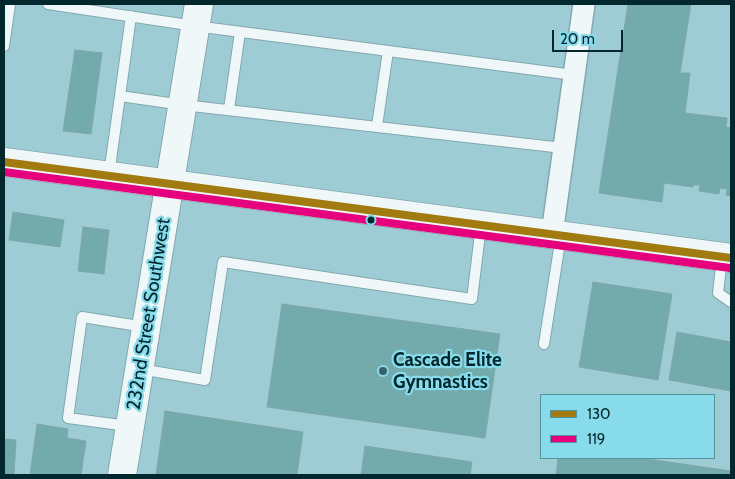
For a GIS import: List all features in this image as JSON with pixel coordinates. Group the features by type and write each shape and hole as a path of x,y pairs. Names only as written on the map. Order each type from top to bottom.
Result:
{"main road":[{"name":"232nd Street Southwest","path":"122,475 197,15"},
{"path":"4,162 727,258"}],"street":[{"path":"556,235 563,148 584,4"}],"lane":[{"path":"4,46 10,4"},
{"path":"48,4 131,16 197,15 240,32 574,75"},
{"path":"109,176 131,16"},
{"path":"229,109 240,32"},
{"path":"377,126 388,51"},
{"path":"120,96 183,105 563,148"},
{"path":"140,369 205,380 224,262 472,300 482,225"},
{"path":"544,344 556,235"},
{"path":"727,258 718,293 731,302"},
{"path":"131,426 68,418 82,317 146,327"}],"building":[{"path":"628,4 691,4 680,73 690,73 685,113 727,118 726,127 731,128 731,196 726,195 727,189 720,188 719,194 699,191 700,185 693,185 693,187 664,183 662,202 599,193"},
{"path":"75,50 102,53 91,134 63,131"},
{"path":"13,212 64,220 60,247 9,240"},
{"path":"83,227 109,230 104,274 78,271"},
{"path":"593,282 672,294 658,380 579,367"},
{"name":"Cascade Elite Gymnastics","path":"282,304 500,334 485,438 267,407"},
{"path":"677,332 731,342 731,391 669,380"},
{"path":"165,411 303,432 297,475 156,475"},
{"path":"37,424 68,429 67,438 86,441 81,475 30,475"},
{"path":"4,439 16,440 14,475 4,475"},
{"path":"365,446 472,462 470,475 361,475"},
{"path":"558,459 648,459 731,471 731,475 556,475"}],"transit line":[{"name":"130","path":"4,162 731,258"},
{"name":"119","path":"4,172 730,268"}],"place":[{"name":"Cascade Elite Gymnastics","path":"383,371"}]}
